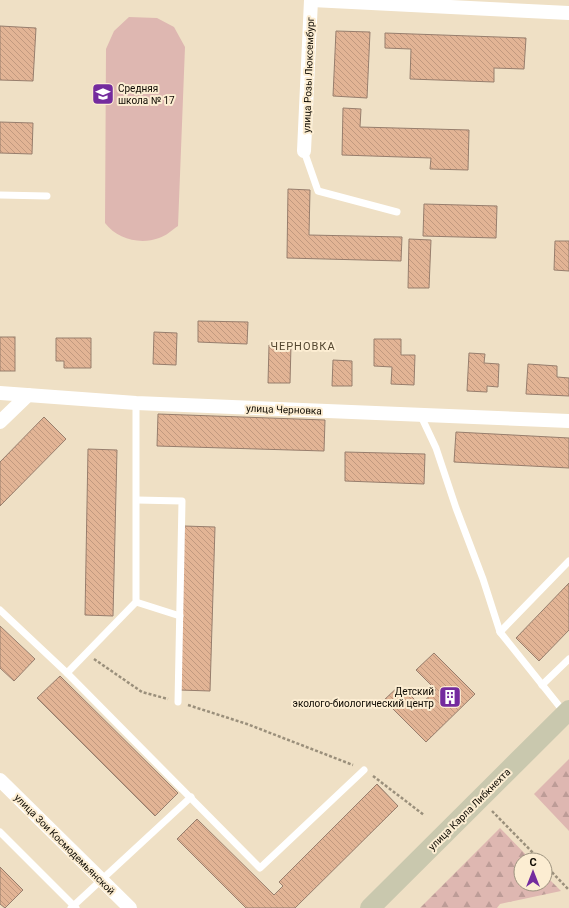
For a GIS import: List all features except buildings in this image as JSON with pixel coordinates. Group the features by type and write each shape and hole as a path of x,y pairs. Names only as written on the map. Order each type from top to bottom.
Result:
{"main road":[{"name":"улица Карла Либкнехта","path":"370,908 567,712"}],"street":[{"path":"311,0 569,13"},
{"name":"улица Розы Люксембург","path":"304,151 311,0"},
{"name":"улица Черновка","path":"0,393 136,403 569,421"},
{"path":"0,422 28,395"},
{"name":"улица Зои Космодемьянской","path":"0,780 130,908"}],"lane":[{"path":"304,151 318,191 397,212"},
{"path":"0,195 47,196"},
{"path":"67,673 136,602 136,403"},
{"path":"420,414 436,448 456,508 483,579 500,632 542,685 567,712"},
{"path":"137,500 182,501 178,702"},
{"path":"500,632 569,561"},
{"path":"136,602 180,616"},
{"path":"0,610 67,673 191,796 260,868 364,770"},
{"path":"542,685 569,659"},
{"path":"0,832 74,907 191,796"}],"path":[{"path":"86,653 142,692 247,724 364,770 424,815"},
{"path":"479,798 532,852"},
{"path":"553,873 569,890"}],"green space":[{"path":"129,17 157,18 174,27 185,47 178,226 162,237 144,241 137,241 122,237 110,229 105,223 106,49 114,31"},
{"path":"569,759 569,831 534,794"},
{"path":"500,828 523,852 513,852 513,892 553,892 553,883 561,891 500,904 497,908 420,908"}],"place":[{"name":"Средняя школа № 17","path":"103,94"},
{"name":"Детский эколого-биологический центр","path":"450,697"}],"district":[{"name":"ЧЕРНОВКА","path":"303,346"}]}
